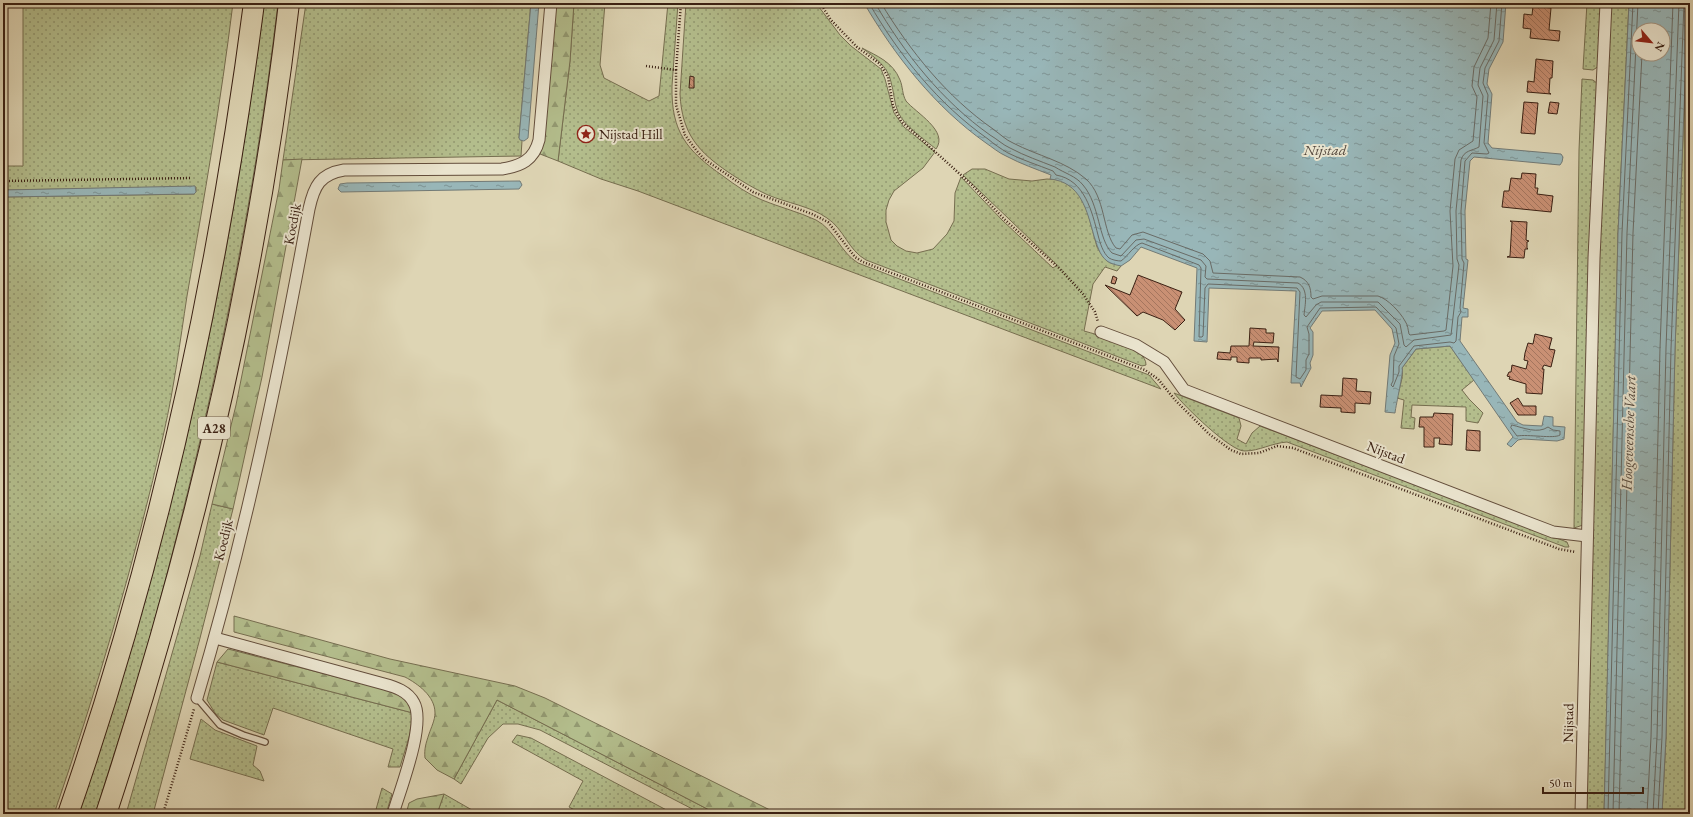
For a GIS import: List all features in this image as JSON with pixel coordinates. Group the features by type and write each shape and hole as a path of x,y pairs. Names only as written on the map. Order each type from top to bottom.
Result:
{"highway":[{"name":"A28","path":"68,814 108,696 138,588 184,406 212,272 227,190 236,137 254,3"},
{"name":"A28","path":"106,814 125,756 177,577 200,490 234,343 262,190 289,3"}],"street":[{"name":"Koedijk","path":"197,698 215,638 266,430 311,202 315,189 326,175 344,170 502,169 519,166 523,163 535,152 539,140 551,3"},
{"name":"Nijstad","path":"1581,814 1594,258 1606,3"},
{"name":"Nijstad","path":"1101,332 1136,346 1164,362 1184,390 1553,532 1587,536"},
{"path":"215,638 398,688 407,694 415,703 418,713 418,726 393,814"}],"lane":[{"path":"197,698 220,725 243,735 265,742"}],"path":[{"path":"681,3 676,70 676,104 685,135 704,159 752,192 812,214 828,222 855,257 863,262 1145,370 1158,379 1175,400 1209,434 1231,450 1242,454 1259,453 1277,446 1294,448 1559,549 1586,554"},
{"path":"820,3 831,20 856,47 880,64 888,77 894,106 901,121 972,185 1004,219 1058,268 1082,294 1095,312 1101,332"},
{"path":"646,66 676,70"},
{"path":"3,181 192,178"},
{"path":"163,814 197,698"}],"green space":[{"path":"23,3 233,3 212,150 168,415 153,481 128,577 100,672 54,814 3,814 3,197 194,194 196,192 196,187 3,190 3,166 23,166"},
{"path":"263,3 278,3 257,155 244,231 214,381 178,530 145,656 129,708 96,812 95,814 78,814 102,743 131,646 159,546 197,392 228,238 253,82"},
{"path":"306,3 531,3 519,138 522,141 521,156 283,160"},
{"path":"556,3 574,3 570,61 558,161 540,154 544,137"},
{"path":"574,3 605,3 600,65 604,78 649,101 659,96 668,3 678,3 672,86 674,116 678,128 691,149 710,167 737,186 762,200 803,214 823,224 847,253 858,263 1149,375 1161,389 638,191 601,179 558,161 570,61"},
{"path":"686,3 816,3 840,35 851,46 881,69 894,113 904,127 935,152 923,168 894,191 886,210 886,222 891,240 897,246 906,251 917,253 933,249 947,234 954,221 955,193 961,177 1002,220 1053,268 1057,265 963,175 972,169 985,169 1009,179 1032,181 1047,179 1061,180 1077,191 1087,210 1097,247 1107,261 1121,266 1117,271 1105,267 1093,284 1084,331 1131,347 1144,359 1146,365 1142,366 866,260 855,251 838,228 827,218 813,210 763,193 719,166 701,150 694,141 688,131 681,108 680,94"},
{"path":"1587,3 1602,3 1599,66 1593,70 1583,69"},
{"path":"1610,3 1629,3 1618,233 1604,814 1585,814 1598,259"},
{"path":"1688,3 1690,3 1690,703 1688,814 1662,814 1666,737 1675,349"},
{"path":"862,48 884,60 897,74 902,85 906,101 935,129 939,142 936,149 905,123 898,112 887,71 880,62"},
{"path":"1582,79 1593,80 1598,84 1583,525 1574,528 1579,150"},
{"path":"302,159 262,377 233,509 212,504 236,405 279,189 283,160"},
{"path":"1450,346 1474,380 1462,390 1483,413 1478,423 1466,421 1466,407 1412,405 1411,417 1415,418 1414,429 1401,428 1404,400 1397,398 1402,379 1402,368 1416,349"},
{"path":"1174,393 1239,418 1241,426 1237,439 1246,444 1252,433 1260,426 1567,542 1569,547 1565,547 1287,442 1250,451 1238,449 1219,437 1187,408"},
{"path":"212,504 233,509 153,814 126,814 200,556"},
{"path":"234,616 390,659 515,686 545,698 778,814 717,814 497,700 454,779 437,770 425,758 426,743 435,713 429,696 415,683 405,677 234,632"},
{"path":"228,649 391,691 405,699 410,705 413,713 217,662"},
{"path":"217,662 413,713 410,734 400,767 388,767 393,749 273,708 264,735 223,720 215,713 207,700"},
{"path":"497,700 717,814 702,814 540,730 518,724 503,724 488,738 461,784 454,779"},
{"path":"201,719 215,730 257,746 253,765 260,771 264,781 190,759"},
{"path":"517,735 531,738 674,814 582,814 569,807 583,781 512,742"},
{"path":"382,788 392,794 386,814 375,813"},
{"path":"444,794 479,814 437,814"},
{"path":"444,794 437,814 406,814 409,803 417,799"}],"water":[{"path":"531,3 539,3 528,138 524,141 520,140 519,138"},
{"name":"Nijstad","path":"864,3 1506,3 1503,42 1489,69 1487,84 1492,94 1488,143 1492,148 1561,154 1563,157 1560,165 1474,157 1470,161 1465,211 1466,259 1468,260 1463,308 1468,309 1468,317 1462,317 1460,341 1517,422 1523,425 1542,426 1544,416 1553,417 1553,426 1565,427 1564,439 1557,441 1523,439 1518,440 1511,447 1507,444 1513,437 1450,346 1416,349 1402,368 1395,413 1385,412 1390,355 1395,343 1392,329 1375,310 1322,311 1310,328 1313,332 1313,355 1310,363 1311,368 1301,387 1300,383 1291,383 1296,291 1209,288 1207,342 1194,341 1197,268 1141,247 1130,260 1121,266 1108,262 1104,259 1094,236 1089,217 1081,199 1076,192 1061,181 1050,179 1051,175 1023,164 1001,153 967,129 933,97 903,61 876,23"},
{"name":"Hoogeveensche Vaart","path":"1629,3 1688,3 1675,349 1666,737 1662,814 1604,814 1618,233"},
{"path":"520,181 522,185 519,189 341,192 338,189 340,184 347,183"},
{"path":"195,186 196,192 194,194 3,197 3,190"}],"building":[{"path":"1533,6 1551,8 1549,30 1560,31 1559,41 1530,38 1531,29 1523,28 1524,14 1532,15"},
{"path":"1536,59 1553,61 1549,93 1551,94 1527,92 1528,81 1534,82"},
{"path":"690,76 694,77 694,88 689,88"},
{"path":"1524,102 1538,103 1535,134 1521,133"},
{"path":"1550,102 1559,103 1557,114 1548,113"},
{"path":"1522,173 1536,174 1535,188 1538,188 1537,194 1553,196 1551,212 1502,207 1504,191 1509,191 1511,178 1521,179"},
{"path":"1510,221 1527,222 1526,240 1529,241 1527,242 1528,249 1525,249 1524,258 1507,257 1510,256 1512,222"},
{"path":"1138,275 1182,292 1175,309 1185,320 1175,330 1163,320 1143,312 1137,316 1105,285 1130,295"},
{"path":"1113,276 1117,278 1115,284 1111,283"},
{"path":"1250,328 1266,329 1266,333 1274,333 1273,343 1254,342 1253,346 1279,347 1278,362 1277,359 1261,360 1261,358 1249,358 1249,363 1237,362 1237,357 1231,357 1231,360 1217,359 1218,352 1230,353 1231,346 1249,346"},
{"path":"1535,334 1552,338 1549,349 1555,350 1551,367 1544,365 1542,369 1544,369 1542,394 1526,393 1526,384 1509,379 1510,377 1507,376 1509,372 1511,372 1512,365 1526,369 1528,361 1524,360 1525,353 1528,343 1533,344"},
{"path":"1343,378 1357,379 1356,391 1371,392 1370,404 1355,403 1355,413 1341,412 1341,408 1320,407 1321,395 1342,396"},
{"path":"1518,398 1523,406 1536,406 1536,415 1518,415 1510,403"},
{"path":"1434,413 1453,414 1452,445 1439,444 1440,438 1434,438 1434,447 1424,447 1424,427 1419,427 1420,417 1433,417"},
{"path":"1467,430 1480,431 1480,451 1466,450"}],"place":[{"name":"Nijstad Hill","path":"586,134"}]}
